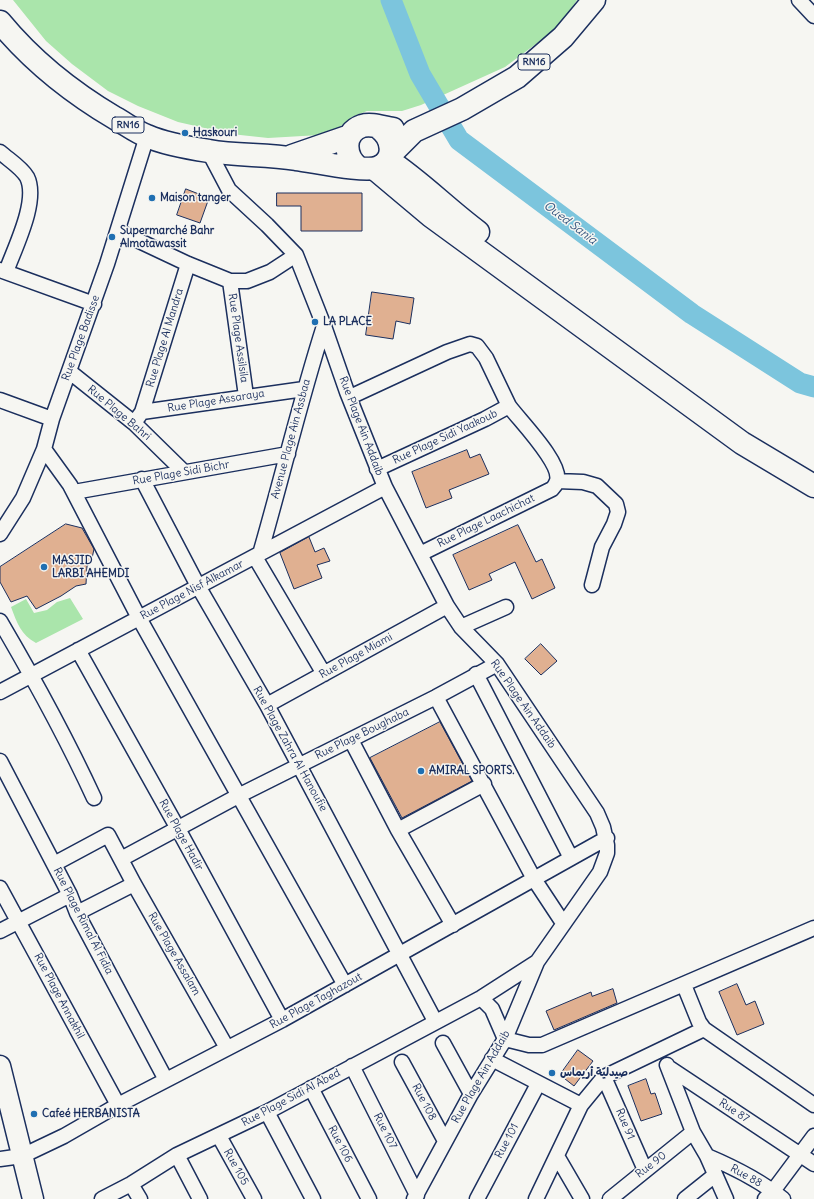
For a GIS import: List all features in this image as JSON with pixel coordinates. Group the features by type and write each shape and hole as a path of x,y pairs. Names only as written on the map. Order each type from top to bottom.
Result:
{"main road":[{"name":"RN16","path":"0,22 23,48 58,81 82,99 147,136 209,152 378,163 424,128 462,109 517,77 564,37 594,0"},
{"name":"RN16","path":"289,158 350,136 355,130 363,126 371,125 379,128 424,128"},
{"path":"378,163 392,147 386,132 379,128"},
{"path":"350,136 347,150 349,158 378,163 406,172 457,216 743,427 814,473"},
{"path":"378,163 431,216 742,443 814,486"}],"street":[{"path":"799,0 814,16"},
{"name":"Rue Plage Badisse","path":"0,534 23,498 44,449 52,419 94,304 147,136"},
{"path":"0,152 23,172 29,184 31,193 29,205 3,271 94,304"},
{"name":"Rue Plage Ain Addaib","path":"209,152 229,190 267,225 296,255 385,488 447,606 461,627 497,664 598,813 607,838 607,853 600,872 562,923 537,962 505,1039 471,1094 416,1197"},
{"name":"Rue Plage Assilsila","path":"118,231 188,264 230,281 247,281 270,272 296,255"},
{"name":"Rue Plage Al Mandra","path":"138,417 188,264"},
{"name":"Rue Plage Assilsila","path":"230,281 246,396"},
{"name":"Avenue Plage Ain Assbaa","path":"257,555 288,454 304,388 324,326"},
{"path":"350,397 447,352 470,344 476,346 486,358 509,406"},
{"name":"Rue Plage Bahri","path":"70,372 138,417 184,472"},
{"name":"Rue Plage Assaraya","path":"138,417 246,396 304,388"},
{"path":"0,400 52,419"},
{"name":"Rue Plage Sidi Yaakoub","path":"377,469 485,419 509,406 549,456 556,469 555,485"},
{"path":"44,449 60,469 74,492 139,618 345,985"},
{"name":"Rue Plage Sidi Bichr","path":"74,492 288,454"},
{"name":"Rue Plage Zahra Al Hanoufie","path":"142,479 198,586 299,765 435,1021"},
{"path":"555,485 583,482 598,486 616,504 618,512 614,524 602,547 592,585"},
{"name":"Rue Plage Laachichat","path":"420,554 555,485"},
{"name":"Rue Plage Nisf Alkamar","path":"0,692 385,488"},
{"path":"257,555 324,674"},
{"name":"Rue Plage Miami","path":"266,705 447,606"},
{"path":"461,627 506,607"},
{"path":"0,621 32,675 77,760 94,798"},
{"name":"Rue Plage Hadir","path":"78,650 178,827 282,1020"},
{"name":"Rue Plage Boughaba","path":"121,859 178,827 436,697 497,664"},
{"path":"476,674 571,858"},
{"path":"436,697 534,879 562,923"},
{"path":"351,740 398,830 453,925"},
{"name":"Rue Plage Rimal Al Fidia","path":"0,761 70,895 77,913 166,1080"},
{"path":"398,830 484,784"},
{"name":"Rue Plage Assalam","path":"54,864 108,835 134,884 227,1048"},
{"name":"Rue Plage Taghazout","path":"22,1156 282,1020 607,838"},
{"path":"77,913 134,884"},
{"name":"Rue Plage Annakhil","path":"0,888 118,1105"},
{"path":"0,931 70,895"},
{"path":"481,998 492,1009 505,1039 530,1045 542,1045 814,928"},
{"name":"Rue Plage Sidi Al Abed","path":"102,1199 132,1184 177,1155 267,1112 394,1045 435,1021 481,998 537,962"},
{"path":"684,985 699,1022 704,1029 814,1105"},
{"path":"536,1199 581,1105 604,1077 704,1029"},
{"path":"443,1043 471,1094"},
{"path":"660,1051 668,1067 693,1132 707,1156 726,1199"},
{"path":"492,1059 581,1105"},
{"name":"Rue 108","path":"402,1062 445,1141"},
{"path":"0,1066 33,1199"},
{"name":"Rue 107","path":"352,1066 416,1197"},
{"name":"Rue 87","path":"668,1067 814,1164"},
{"name":"Rue 91","path":"604,1077 645,1170"},
{"name":"Rue 101","path":"477,1199 538,1084"},
{"name":"Rue 106","path":"311,1088 370,1199"},
{"path":"267,1112 313,1199"},
{"name":"Rue 90","path":"610,1199 693,1132"},
{"name":"Rue 105","path":"219,1136 254,1199"},
{"path":"774,1196 814,1136"},
{"path":"177,1155 200,1199"},
{"path":"0,1159 22,1156"},
{"path":"557,1156 582,1199"},
{"name":"Rue 88","path":"707,1156 730,1166 774,1196"},
{"path":"685,1199 715,1175"},
{"path":"132,1184 140,1199"}],"green space":[{"path":"13,0 577,0 560,26 505,67 421,105 402,111 367,111 352,117 335,131 320,135 268,138 231,134 178,122 138,106 108,91 72,64 46,41"},
{"path":"70,598 83,619 36,643 23,632 11,607 26,599 34,613 47,610 57,602"}],"building":[{"path":"186,189 209,198 200,223 177,215"},
{"path":"277,193 362,193 362,231 301,231 301,206 277,206"},
{"path":"372,292 414,298 410,324 396,321 393,339 366,335"},
{"path":"467,450 470,458 480,454 489,474 449,490 452,498 426,508 412,472"},
{"name":"MASJID LARBI AHEMDI","path":"66,524 82,528 94,549 91,563 87,566 86,584 76,586 36,609 27,596 11,602 0,582 0,567"},
{"path":"518,525 536,562 542,559 555,588 532,599 515,562 489,574 492,580 469,590 453,555"},
{"path":"309,537 315,552 324,548 330,561 317,565 322,578 294,589 280,553"},
{"path":"541,644 557,661 541,675 525,659"},
{"name":"AMIRAL SPORTS.","path":"440,722 472,781 402,818 370,758"},
{"path":"737,984 746,1005 755,1001 764,1024 737,1035 719,992"},
{"path":"613,989 617,1003 554,1030 546,1011 591,992 592,996"},
{"path":"578,1050 593,1061 574,1086 560,1075"},
{"path":"646,1079 651,1094 655,1093 662,1114 641,1121 628,1086"}],"waterway":[{"name":"Oued Sania","path":"391,0 420,74 459,140 692,314 800,383 814,387"}],"place":[{"name":"Haskouri","path":"185,133"},
{"name":"Maison tanger","path":"152,198"},
{"name":"Supermarché Bahr Almotawassit","path":"112,237"},
{"name":"LA PLACE","path":"315,322"},
{"name":"MASJID LARBI AHEMDI","path":"44,567"},
{"name":"AMIRAL SPORTS.","path":"421,771"},
{"name":"صيدلية أريماس","path":"552,1073"},
{"name":"Cafeé HERBANISTA","path":"34,1114"}]}
